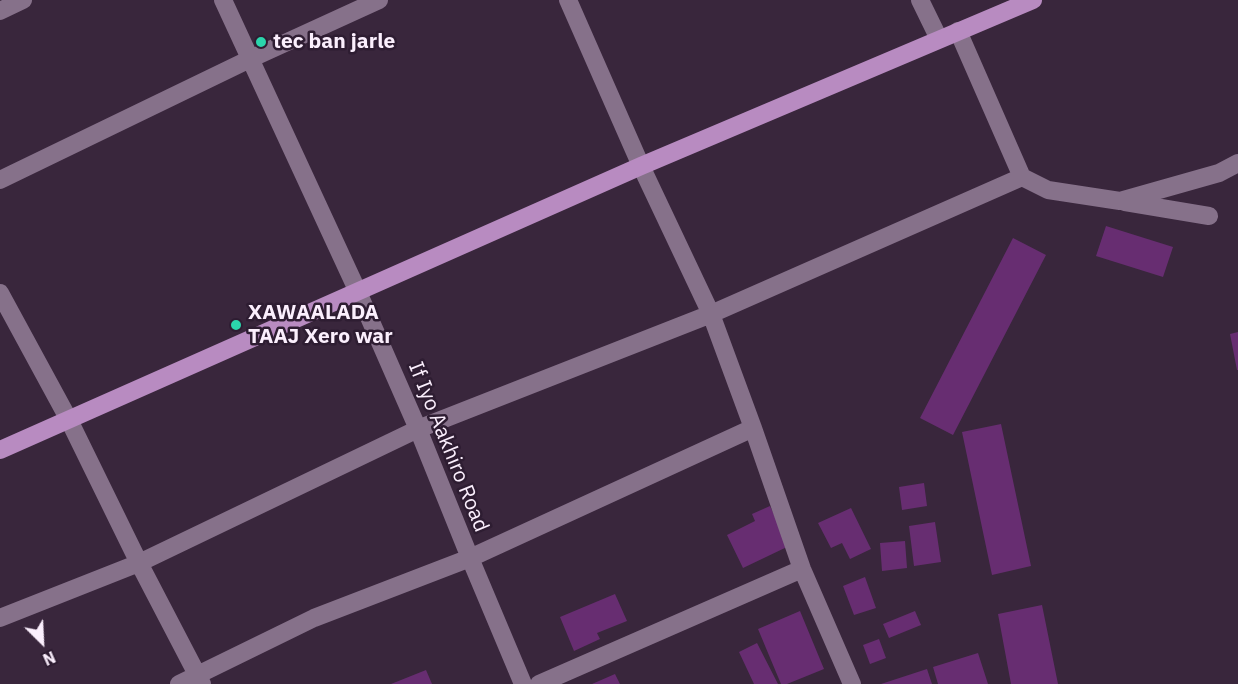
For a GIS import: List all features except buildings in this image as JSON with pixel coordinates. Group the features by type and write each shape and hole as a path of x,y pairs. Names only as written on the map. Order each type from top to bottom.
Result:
{"main road":[{"path":"0,450 641,166 1033,0"}],"street":[{"path":"0,11 23,0"},
{"name":"If Iyo Aakhiro Road","path":"223,0 358,292 418,429 523,684"},
{"path":"0,180 250,59 379,0"},
{"path":"568,0 641,166 711,314 802,569 852,684"},
{"path":"920,0 939,39"},
{"path":"958,31 1022,177 1048,190 1209,216"},
{"path":"1120,201 1219,173 1238,163"},
{"path":"0,618 139,563 418,429 711,314 1022,177"},
{"path":"0,293 69,420 139,563 200,680"},
{"path":"179,684 200,680 314,618 470,558 753,428"},
{"path":"539,684 802,569"}],"place":[{"name":"tec ban jarle","path":"261,42"},
{"name":"XAWAALADA TAAJ Xero war","path":"236,325"}]}
